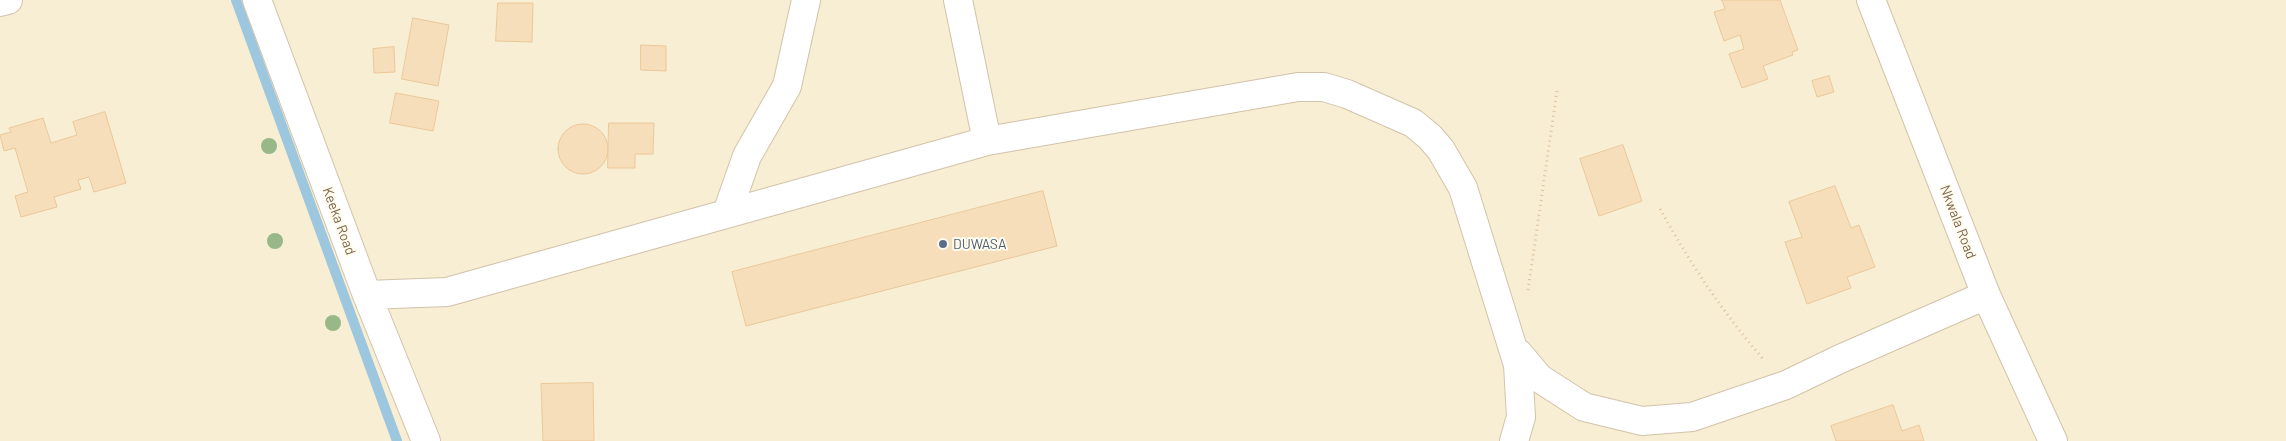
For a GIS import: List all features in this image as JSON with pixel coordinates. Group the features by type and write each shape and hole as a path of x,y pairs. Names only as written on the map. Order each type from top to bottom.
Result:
{"street":[{"path":"0,2 8,0"},
{"name":"Keeka Road","path":"257,0 367,296 426,441"},
{"path":"727,213 747,156 787,86 806,0"},
{"path":"958,0 986,141"},
{"name":"Nkwala Road","path":"1871,0 1986,295 2053,441"},
{"path":"367,296 446,292 986,141 1298,87 1324,87 1347,94 1413,123 1430,137 1463,188 1518,365 1521,417 1514,441"},
{"path":"1519,354 1539,378 1584,407 1642,420 1692,417 1786,385 1840,358 1986,295"}],"path":[{"path":"1527,295 1557,91"},
{"path":"1660,209 1693,268 1729,320 1786,385"}],"shaded area":[{"path":"0,0 2286,0 2286,441 0,441"}],"building":[{"path":"1722,0 1780,0 1798,50 1792,52 1793,55 1763,66 1768,79 1742,88 1729,54 1744,49 1740,35 1724,41 1714,12 1725,9"},
{"path":"498,3 533,3 532,42 496,41"},
{"path":"413,18 449,25 438,86 402,79"},
{"path":"641,45 666,46 666,71 641,70"},
{"path":"394,47 395,72 374,73 373,49"},
{"path":"1829,76 1834,92 1817,97 1812,81"},
{"path":"396,93 439,101 433,131 390,123"},
{"path":"105,112 126,183 94,192 89,177 78,180 81,189 54,197 57,207 21,217 15,196 28,192 15,148 4,151 0,135 11,132 9,128 43,118 51,143 77,135 73,122"},
{"path":"609,123 654,123 653,154 635,154 635,168 608,168"},
{"path":"583,124 592,126 603,135 608,149 606,158 597,169 583,174 574,172 563,163 558,149 560,140 569,129"},
{"path":"1623,145 1642,201 1599,216 1580,159"},
{"path":"1835,186 1851,228 1859,225 1875,267 1847,277 1851,288 1807,304 1785,242 1802,237 1789,202"},
{"path":"1043,191 1057,246 746,326 732,272"},
{"path":"593,383 594,441 543,441 541,384"},
{"path":"1893,405 1902,431 1919,425 1924,441 1836,441 1831,426"}],"waterway":[{"path":"236,0 397,441"}],"place":[{"name":"DUWASA","path":"943,244"}]}
